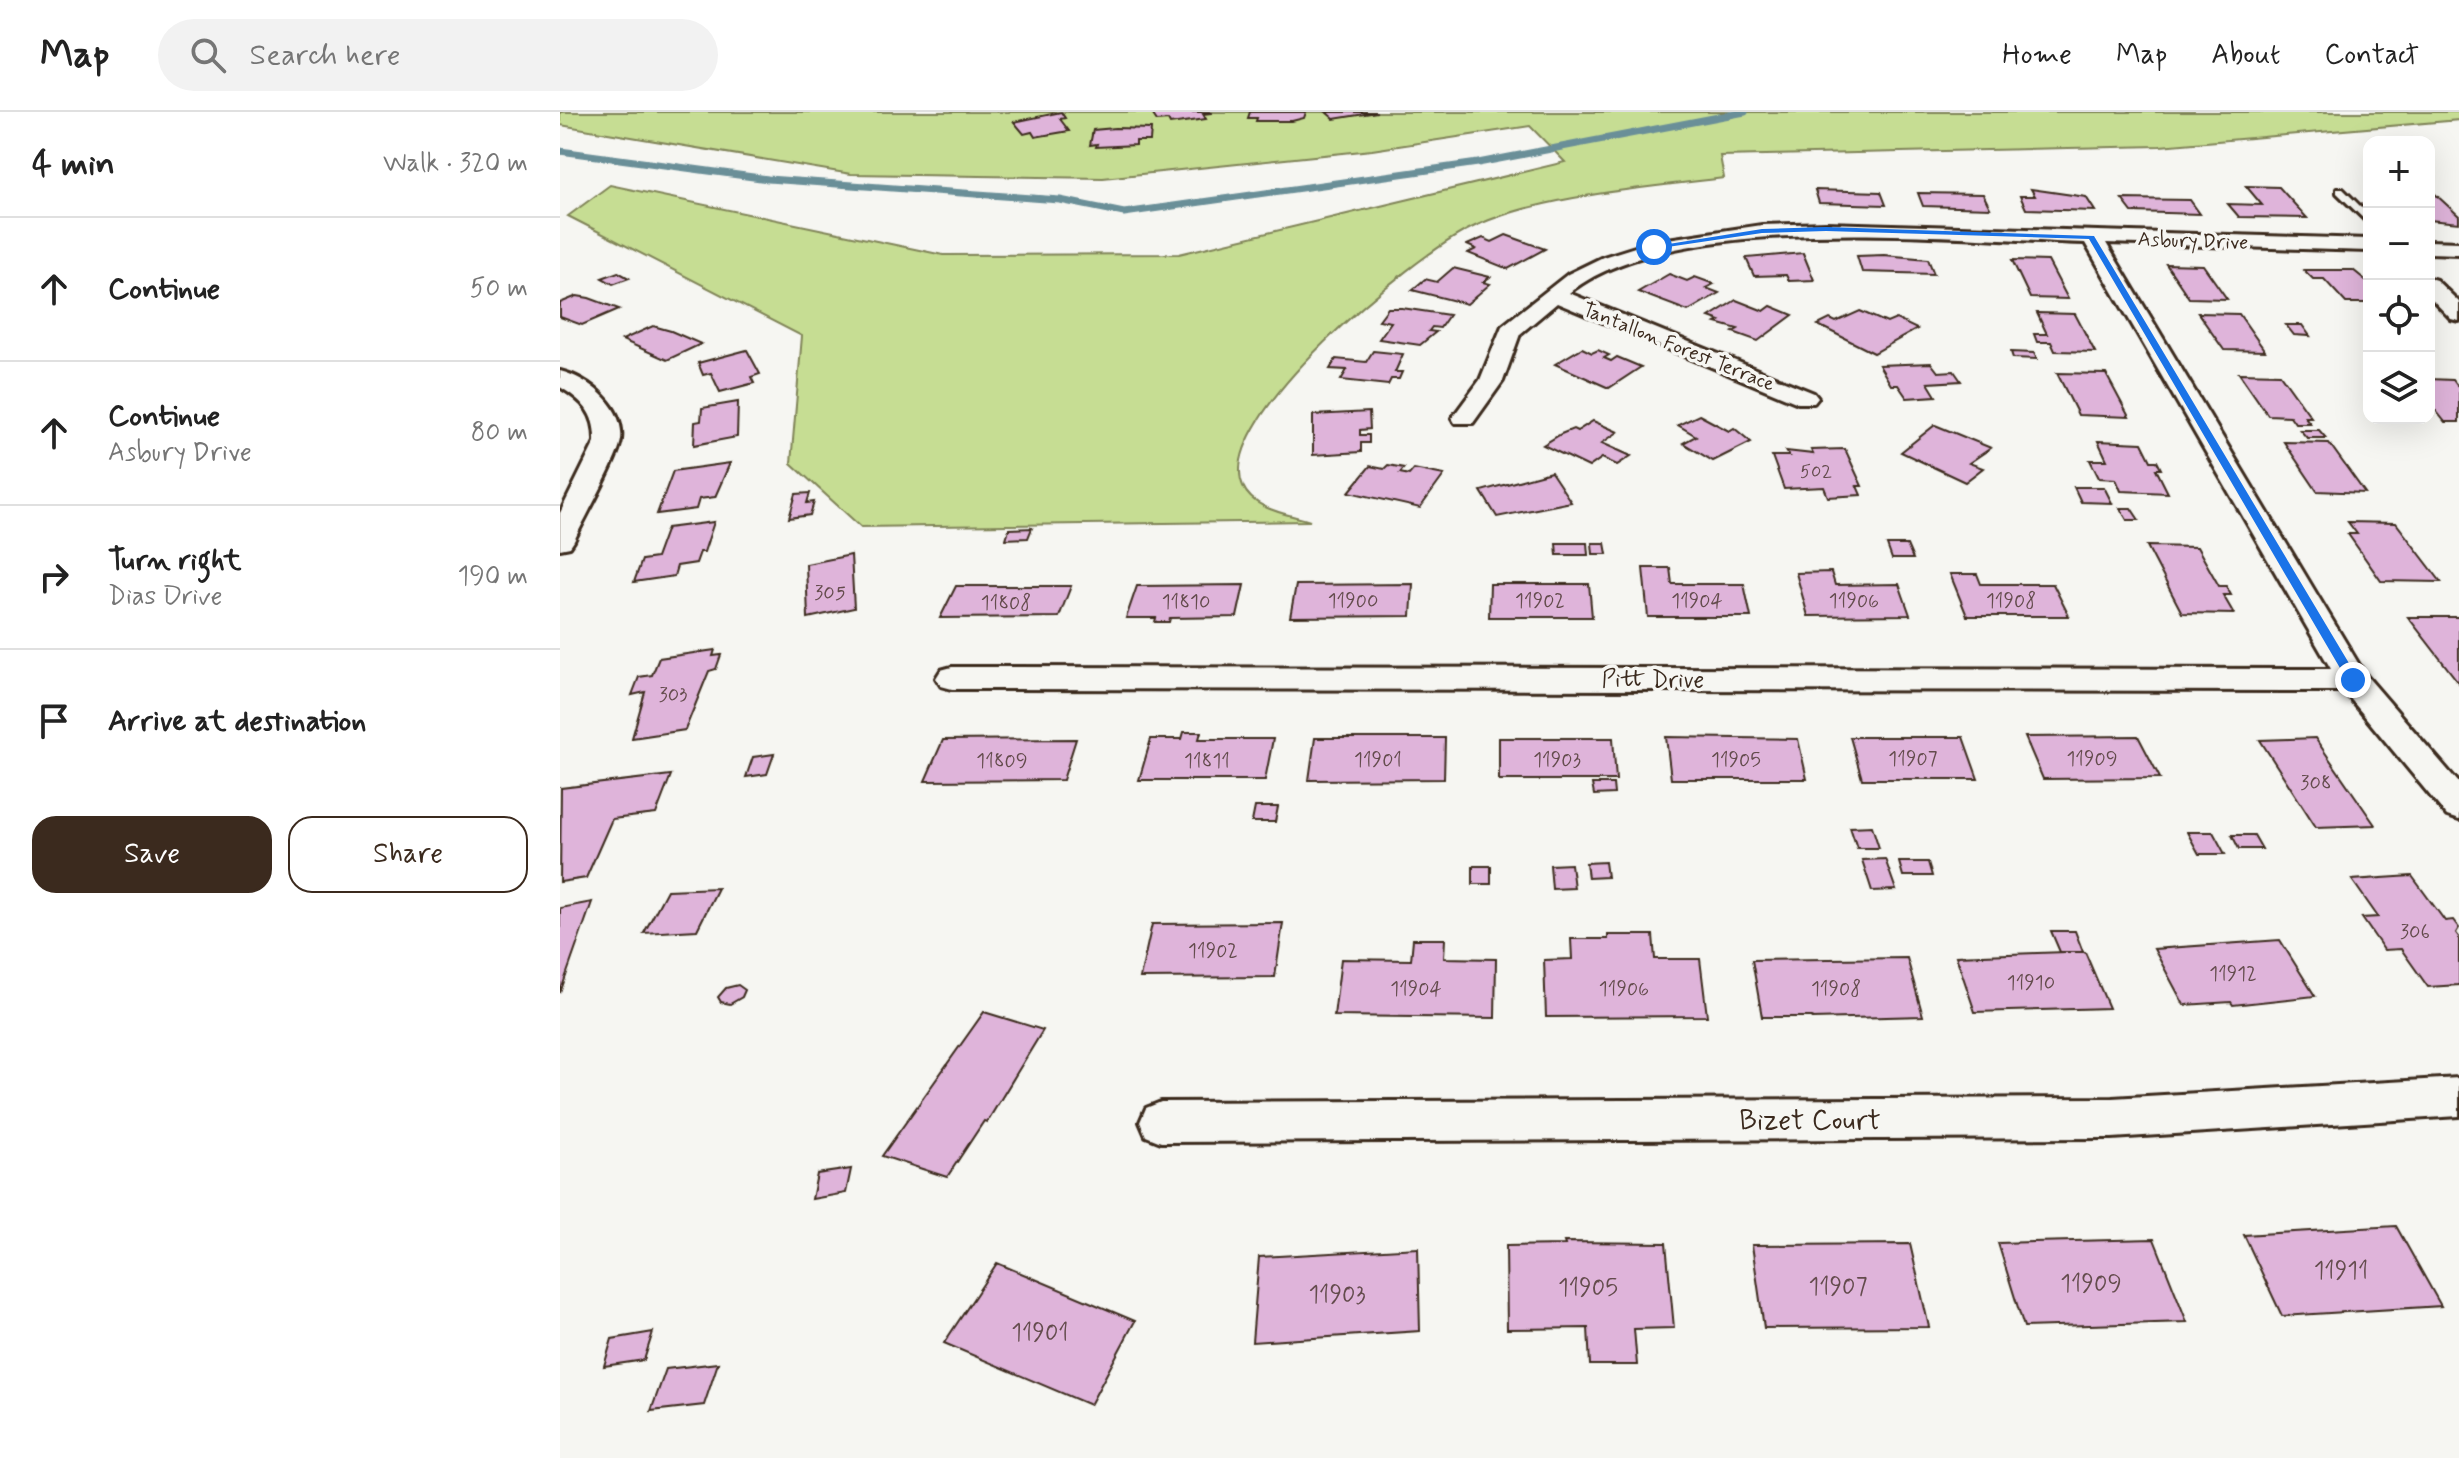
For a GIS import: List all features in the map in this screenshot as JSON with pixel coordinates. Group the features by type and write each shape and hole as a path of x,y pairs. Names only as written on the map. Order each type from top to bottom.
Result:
{"street":[{"name":"Asbury Drive","path":"1464,418 1491,381 1510,331 1553,294 1610,261 1654,247 1720,235 1826,229 2363,245"},
{"path":"2092,237 2353,680 2459,807"},
{"path":"2435,247 2459,248"},
{"path":"2435,290 2459,314"},
{"name":"Tantallon Forest Terrace","path":"1553,294 1806,398"},
{"path":"560,378 595,400 609,425 608,442 560,541"},
{"name":"Pitt Drive","path":"952,678 2353,680"},
{"name":"Bizet Court","path":"1161,1122 2112,1118 2459,1097"}],"lane":[{"path":"2340,191 2363,215"}],"green space":[{"path":"560,112 2459,112 2459,120 2160,146 1720,156 1724,178 1559,201 1526,208 1469,229 1406,271 1365,305 1324,342 1287,382 1258,421 1242,457 1243,486 1255,501 1272,510 1310,521 861,527 791,463 802,336 568,216 610,185 943,255 1179,254 1565,162 1530,126 1372,150 1103,178 851,174 560,125"}],"building":[{"path":"1061,112 1065,118 1060,119 1069,131 1035,137 1032,132 1024,134 1014,122"},
{"path":"1151,112 1211,113 1203,114 1206,119 1170,124 1168,120 1157,121"},
{"path":"1250,112 1306,112 1304,118 1292,121 1256,121 1257,118 1248,118"},
{"path":"1326,112 1377,112 1334,119"},
{"path":"1151,129 1150,141 1136,141 1136,145 1090,145 1093,130"},
{"path":"2246,186 2279,187 2307,218 2239,217 2228,204 2262,205"},
{"path":"2031,189 2086,197 2095,211 2026,209 2020,196 2035,196"},
{"path":"1815,190 1881,192 1886,205 1819,203"},
{"path":"1918,193 1983,194 1990,208 1923,206"},
{"path":"2435,194 2459,216 2459,223 2435,221"},
{"path":"2122,199 2190,200 2200,214 2132,212"},
{"path":"1506,235 1545,249 1508,269 1468,253 1476,249 1467,245 1483,238 1492,242"},
{"path":"1803,253 1814,280 1789,281 1786,275 1754,276 1746,258"},
{"path":"1857,256 1928,259 1934,274 1862,272"},
{"path":"2012,260 2048,261 2068,299 2030,298"},
{"path":"2166,264 2203,265 2227,299 2189,298"},
{"path":"1453,268 1490,277 1483,282 1490,284 1467,304 1412,290 1425,279 1437,282"},
{"path":"2304,270 2353,270 2363,278 2363,303 2346,303 2324,279 2313,279"},
{"path":"618,272 629,278 613,284 602,278"},
{"path":"1669,274 1687,281 1695,277 1714,284 1706,288 1719,293 1688,311 1638,292"},
{"path":"577,296 619,309 582,325 560,317 560,303"},
{"path":"1736,300 1764,311 1771,306 1793,315 1758,341 1733,332 1738,329 1716,323 1720,321 1709,317"},
{"path":"1388,308 1449,315 1440,328 1432,327 1429,331 1436,332 1420,345 1379,339 1391,322 1379,320"},
{"path":"1860,311 1887,323 1896,319 1917,329 1874,353 1818,325 1830,319 1836,322"},
{"path":"2037,313 2075,314 2095,352 2055,351 2051,342 2037,342 2034,334 2047,334"},
{"path":"2198,313 2239,314 2265,351 2224,350"},
{"path":"2286,325 2302,325 2310,336 2294,335"},
{"path":"653,326 701,344 667,360 622,340"},
{"path":"1582,348 1592,353 1598,350 1609,355 1604,358 1611,361 1617,357 1641,367 1609,388 1555,364"},
{"path":"747,350 760,374 751,377 754,383 720,392 711,373 703,375 698,363"},
{"path":"1373,351 1403,354 1395,372 1402,372 1399,379 1391,379 1388,385 1341,380 1347,370 1330,369 1336,359 1366,362"},
{"path":"2011,352 2034,353 2037,359 2013,358"},
{"path":"1931,363 1938,372 1954,371 1961,381 1928,383 1936,396 1907,398 1898,385 1891,385 1879,365"},
{"path":"2057,373 2106,374 2129,417 2078,415"},
{"path":"2239,373 2280,374 2311,417 2305,417 2310,423 2295,423 2290,416 2268,415"},
{"path":"2435,379 2453,380 2459,388 2459,422 2445,422 2435,410"},
{"path":"738,402 737,437 694,445 695,422 701,421 702,408"},
{"path":"1369,412 1370,429 1360,430 1360,435 1369,435 1369,443 1361,443 1361,452 1313,455 1313,415"},
{"path":"1699,415 1729,431 1734,428 1751,442 1713,461 1683,443 1696,436 1678,425"},
{"path":"1593,421 1618,432 1602,443 1631,456 1617,465 1602,458 1589,467 1543,445 1561,434 1573,429 1577,431"},
{"path":"1935,425 1991,448 1969,463 1983,468 1965,482 1901,452"},
{"path":"2300,430 2319,430 2326,438 2307,438"},
{"path":"2098,441 2142,443 2151,461 2157,461 2161,469 2156,469 2168,493 2121,491 2116,479 2099,478 2090,460 2107,460"},
{"path":"2284,442 2329,443 2365,493 2317,491"},
{"path":"1845,449 1862,486 1857,486 1861,495 1828,497 1824,487 1784,489 1772,456 1789,456 1786,451 1813,454 1811,450"},
{"path":"730,463 715,497 699,499 696,509 657,514 673,471"},
{"path":"1388,465 1404,468 1400,473 1409,475 1414,469 1444,475 1420,508 1349,492 1370,466 1384,469"},
{"path":"1551,472 1571,502 1497,517 1481,491"},
{"path":"2074,487 2104,487 2112,503 2081,502"},
{"path":"810,493 807,503 814,502 810,515 789,518 796,494"},
{"path":"2120,508 2131,508 2139,520 2127,520"},
{"path":"714,522 704,552 700,552 696,563 677,566 674,576 634,582 642,560 656,558 667,528"},
{"path":"2348,522 2396,523 2441,582 2381,581 2348,534 2357,534"},
{"path":"1032,528 1028,538 1006,539 1009,529"},
{"path":"1556,543 1587,543 1588,555 1557,555"},
{"path":"1592,543 1605,543 1607,554 1593,554"},
{"path":"1887,545 1907,545 1913,559 1892,559"},
{"path":"2147,546 2197,547 2219,586 2226,586 2231,595 2223,595 2234,614 2182,613"},
{"path":"851,555 854,608 808,618 806,564"},
{"path":"1643,568 1670,568 1672,584 1744,584 1751,617 1648,617"},
{"path":"1831,572 1835,585 1899,584 1910,615 1808,616 1796,573"},
{"path":"1950,574 1977,574 1981,584 2053,584 2069,616 1967,616"},
{"path":"1413,584 1411,616 1290,617 1296,585"},
{"path":"1490,584 1589,584 1592,617 1489,617"},
{"path":"1244,585 1237,617 1170,618 1169,622 1155,622 1156,618 1126,618 1137,586"},
{"path":"956,586 1071,586 1059,617 940,618"},
{"path":"2408,617 2459,617 2459,683"},
{"path":"715,650 713,656 721,655 716,669 709,671 685,730 632,738 645,692 632,695 639,677 652,675 659,658"},
{"path":"1184,732 1201,732 1199,739 1273,739 1265,780 1139,780 1151,739 1182,739"},
{"path":"2138,736 2160,778 2043,779 2025,737"},
{"path":"1666,737 1798,739 1807,779 1671,779"},
{"path":"1850,737 1963,737 1978,779 1862,779"},
{"path":"1315,738 1445,738 1444,779 1309,780"},
{"path":"1499,738 1613,738 1616,780 1499,780"},
{"path":"2315,738 2375,825 2316,827 2260,740"},
{"path":"1076,739 1063,780 925,781 943,740"},
{"path":"774,754 767,774 746,777 753,757"},
{"path":"671,775 656,814 612,819 586,878 560,882 561,788"},
{"path":"1592,784 1613,784 1614,794 1594,795"},
{"path":"1255,807 1278,807 1275,822 1252,822"},
{"path":"1872,826 1879,848 1857,848 1850,827"},
{"path":"2187,832 2213,832 2225,854 2199,854"},
{"path":"2232,835 2254,835 2262,849 2239,849"},
{"path":"1885,859 1896,890 1872,891 1862,860"},
{"path":"1605,862 1607,877 1588,878 1586,863"},
{"path":"1899,862 1928,862 1932,876 1903,876"},
{"path":"1571,864 1574,888 1552,889 1550,865"},
{"path":"1473,866 1491,866 1491,884 1473,884"},
{"path":"2412,876 2445,921 2453,920 2459,928 2456,933 2459,937 2459,985 2428,987 2401,949 2384,950 2362,918 2378,917 2352,880"},
{"path":"718,888 697,930 644,933 667,890"},
{"path":"592,902 560,993 560,908"},
{"path":"1283,923 1275,977 1140,978 1152,924"},
{"path":"2051,931 2075,931 2083,952 2060,952"},
{"path":"1608,935 1653,935 1655,959 1700,959 1707,1016 1546,1017 1544,960 1572,959 1571,939 1608,939"},
{"path":"1413,939 1445,939 1444,958 1496,959 1495,1018 1334,1016 1341,959 1411,960"},
{"path":"2280,940 2315,996 2233,1005 2231,1002 2184,1005 2154,949"},
{"path":"2085,952 2109,1008 1975,1012 1956,956"},
{"path":"1907,958 1923,1016 1762,1017 1752,960"},
{"path":"738,985 745,990 742,997 730,1004 721,1002 718,997 726,988"},
{"path":"984,1012 1043,1030 987,1122 984,1121 947,1177 882,1156"},
{"path":"851,1169 846,1193 812,1199 817,1174"},
{"path":"2396,1226 2441,1306 2282,1316 2244,1235"},
{"path":"2154,1239 2187,1322 2024,1327 1998,1243"},
{"path":"1564,1242 1666,1243 1674,1328 1634,1329 1637,1365 1590,1365 1588,1328 1507,1329 1506,1246 1565,1245"},
{"path":"1910,1244 1929,1327 1764,1328 1752,1245"},
{"path":"1418,1248 1420,1331 1252,1342 1259,1257"},
{"path":"997,1263 1135,1321 1090,1405 944,1343"},
{"path":"653,1332 644,1360 604,1366 612,1339"},
{"path":"718,1363 704,1405 651,1411 666,1369"}],"waterway":[{"path":"560,151 768,179 1060,200 1124,213 1478,163 1745,112"}],"route":[{"path":"1654,247 1762,231 1826,229 2092,237 2353,680"}]}
